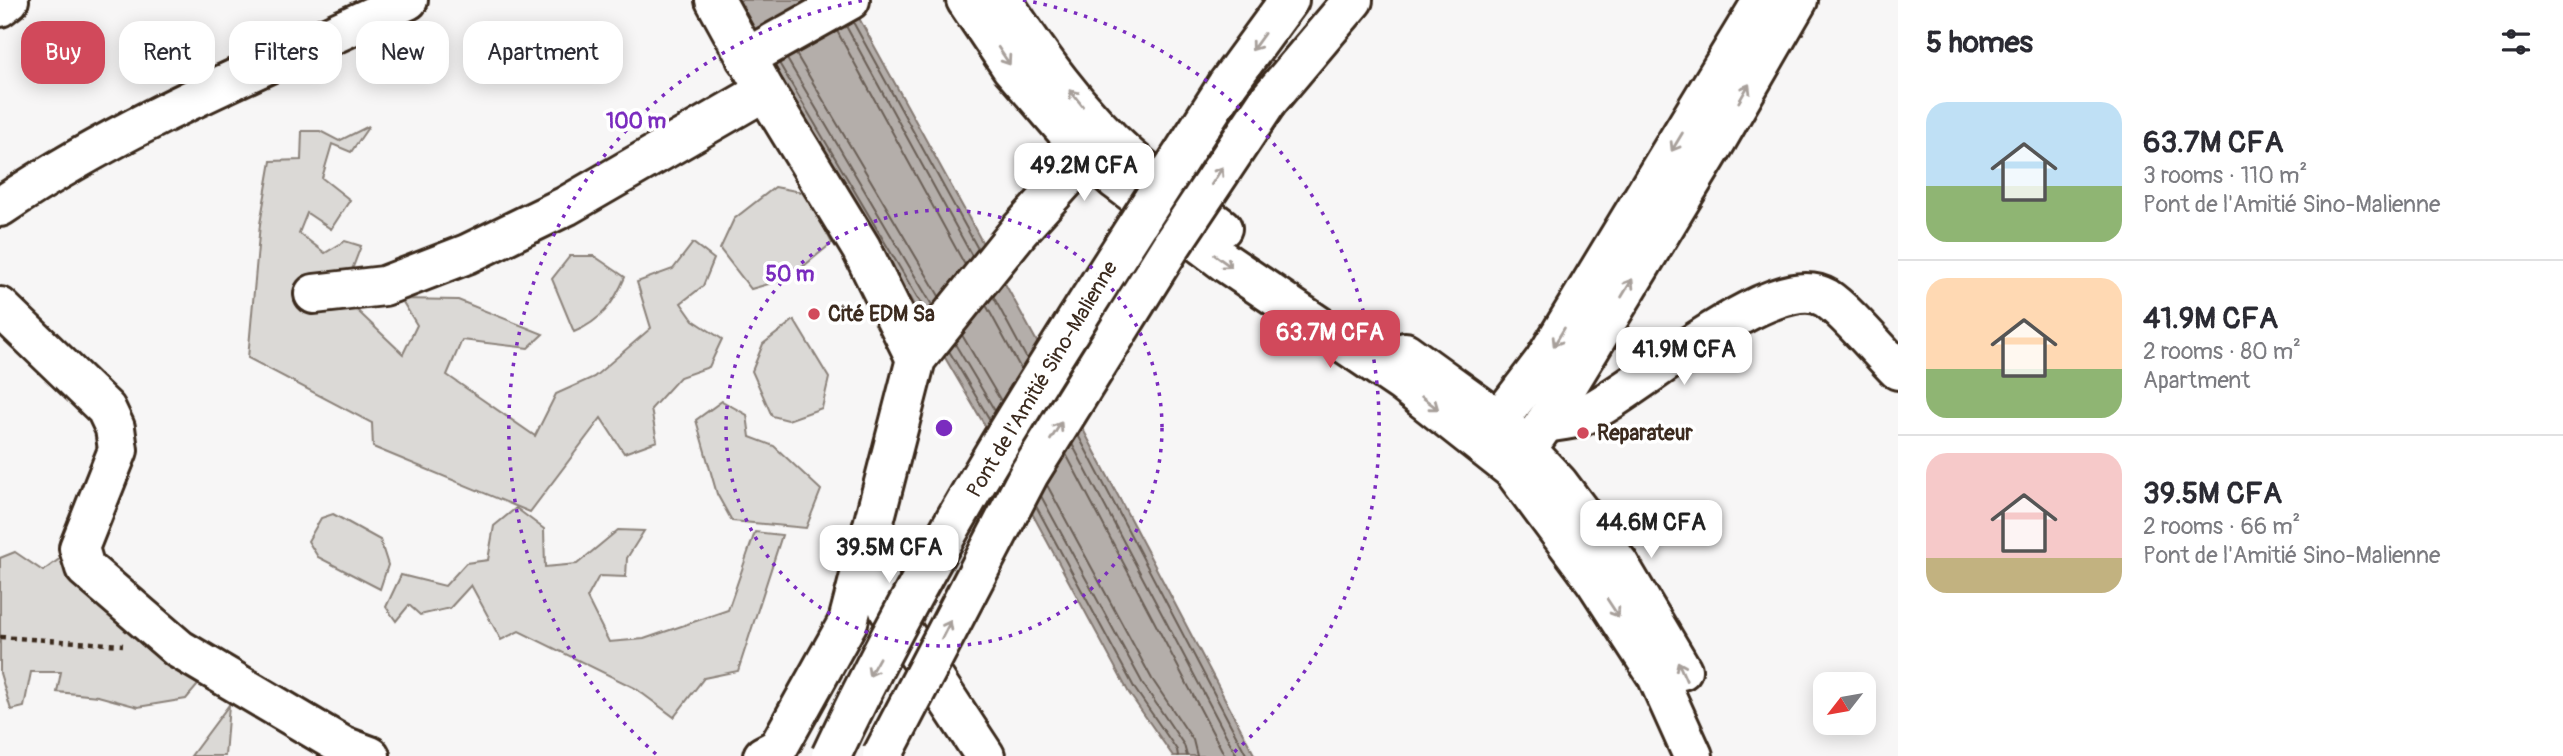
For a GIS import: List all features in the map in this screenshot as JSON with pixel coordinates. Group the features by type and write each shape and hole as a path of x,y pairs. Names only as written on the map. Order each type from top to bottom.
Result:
{"main road":[{"path":"0,7 9,0"},
{"path":"0,206 57,168 207,92 408,0"},
{"path":"715,0 754,54 765,91 923,351"},
{"path":"754,54 850,0"},
{"path":"965,0 1011,67 1096,145 1128,156 1238,240 1413,358 1490,431 1529,447 1619,564 1679,662 1718,756"},
{"path":"1002,0 1096,145"},
{"name":"Pont de l'Amitié Sino-Malienne","path":"831,756 868,676 937,553 1080,313 1227,85 1289,0"},
{"name":"Pont de l'Amitié Sino-Malienne","path":"882,756 1029,474 1165,257 1267,102 1353,0"},
{"path":"1490,431 1544,361 1763,0"},
{"path":"1529,447 1717,140 1798,0"},
{"path":"314,293 384,286 467,254 566,206 765,91"},
{"path":"763,756 778,748 848,622 923,351 1019,231 1096,145"},
{"path":"1529,447 1744,313 1785,295 1807,292 1826,298 1898,370"},
{"path":"0,307 106,409 115,428 118,450 79,548 85,568 179,649 343,746 370,756"},
{"path":"1529,447 1596,582 1657,676 1693,756"},
{"path":"869,546 889,610 985,756"}],"path":[{"path":"0,637 128,646"}],"shaded area":[{"path":"369,126 351,152 332,144 322,178 350,200 331,229 307,213 299,233 325,253 345,241 361,246 342,296 403,354 417,325 401,299 458,300 543,334 528,348 462,340 447,375 535,436 556,394 594,377 651,328 637,282 673,269 693,243 714,259 703,286 681,303 693,320 722,339 709,367 680,377 651,409 657,441 624,453 601,418 530,512 373,447 372,423 248,358 260,224 271,161 301,160 302,131 320,131 339,141"},
{"path":"775,187 806,193 832,243 789,278 751,289 720,249 734,219"},
{"path":"570,256 594,256 625,277 606,310 574,332 552,279"},
{"path":"794,320 829,378 822,408 788,420 772,416 752,371 763,344"},
{"path":"722,401 747,415 750,437 774,446 821,490 806,528 732,521 717,494 696,420"},
{"path":"516,508 544,529 545,567 577,564 618,530 644,531 627,558 626,577 599,576 587,598 609,642 644,639 728,610 755,532 782,535 738,671 704,678 674,717 635,688 519,631 501,640 471,585 450,608 420,615 409,605 396,621 386,607 401,575 445,586 466,563 488,560 494,526"},
{"path":"333,514 380,540 388,565 380,589 318,557 308,541 321,518"},
{"path":"15,552 43,571 62,557 209,672 186,699 138,707 98,696 57,692 61,672 31,672 24,707 11,710 0,673 0,558"},
{"path":"229,705 225,756 191,756"}],"water":[{"path":"738,0 849,0 1036,340 1255,756 1173,756 1129,693 984,424 758,40"}],"place":[{"name":"Cité EDM Sa","path":"814,314"},
{"name":"Reparateur","path":"1583,433"}]}
